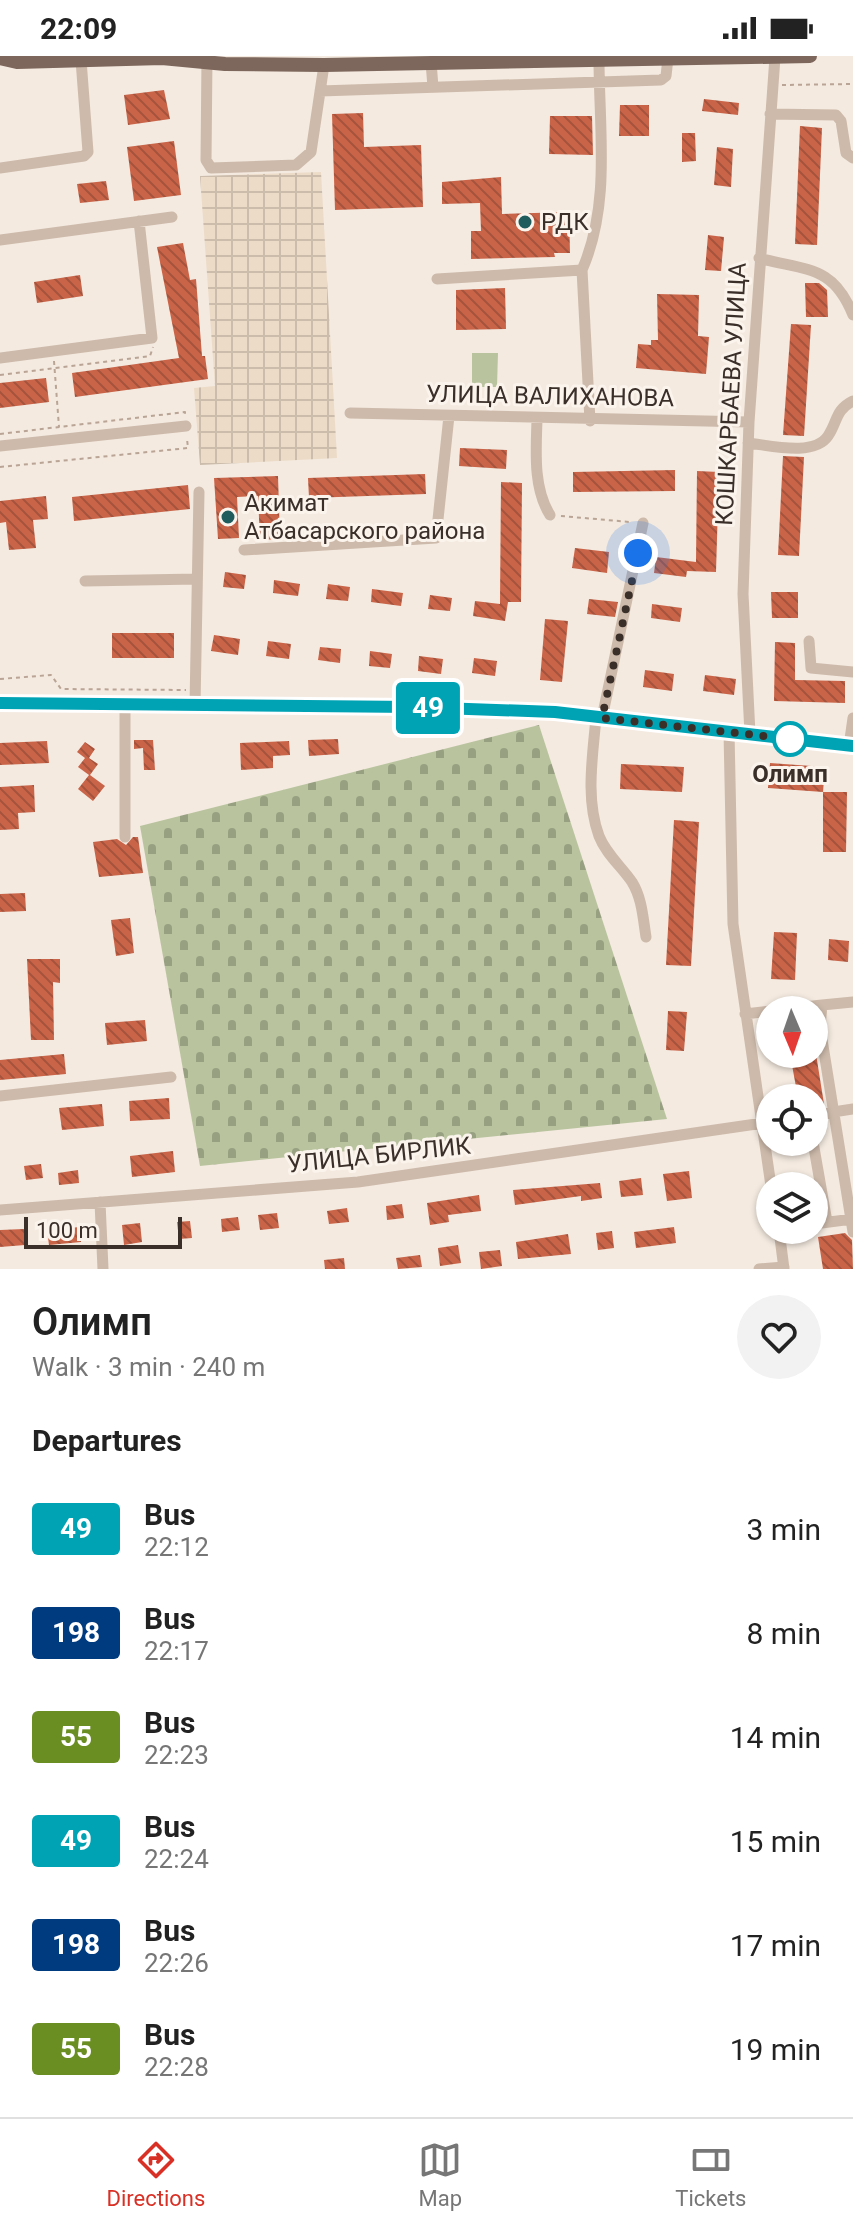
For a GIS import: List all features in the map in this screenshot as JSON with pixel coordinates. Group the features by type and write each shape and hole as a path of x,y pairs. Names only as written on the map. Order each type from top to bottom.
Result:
{"main road":[{"path":"0,58 17,62 162,58 324,65 501,58 810,56"}],"street":[{"name":"КОШКАРБАЕВА УЛИЦА","path":"750,734 743,594 748,443 775,57"},
{"path":"320,91 661,80 666,76 668,58"},
{"path":"207,59 206,160 211,168 296,165 305,161 311,152 324,65"},
{"path":"590,421 582,270 595,241 601,200 599,59"},
{"path":"0,168 84,156 88,152 81,60"},
{"path":"431,62 433,87"},
{"path":"770,114 836,115 841,121 846,153 853,158"},
{"path":"0,240 172,217"},
{"path":"0,358 152,338 139,221"},
{"path":"759,258 833,280 842,289 853,315"},
{"path":"437,279 582,270"},
{"path":"748,443 816,445 828,437 838,411 853,401"},
{"name":"УЛИЦА ВАЛИХАНОВА","path":"350,413 537,420 749,422"},
{"path":"244,550 436,538 449,416"},
{"path":"537,420 536,467 544,505 550,515"},
{"path":"0,446 186,426"},
{"path":"195,705 199,492"},
{"path":"643,523 599,717 591,787 600,839 633,883 641,904 646,937"},
{"path":"85,581 197,579"},
{"path":"809,641 811,668 853,672"},
{"path":"0,703 413,707 599,717 851,746 853,718"},
{"path":"125,705 125,837"},
{"path":"729,732 733,924 758,1084"},
{"path":"828,1004 853,1002"},
{"path":"745,1014 756,1013"},
{"path":"827,1068 852,1223 828,1222"},
{"path":"0,1096 171,1077"},
{"path":"828,1113 853,1109"},
{"name":"УЛИЦА БИРЛИК","path":"0,1210 358,1182 756,1124"},
{"path":"100,1202 103,1269"},
{"path":"759,1269 784,1268 781,1244"}],"path":[{"path":"772,85 853,84"},
{"path":"0,375 150,356 153,353 152,338"},
{"path":"53,352 59,427"},
{"path":"0,434 185,412 188,448 0,467"},
{"path":"550,515 643,523"},
{"path":"0,679 51,675 61,689 195,690"}],"green space":[{"path":"472,353 498,353 497,387 472,387"},
{"path":"539,725 667,1119 200,1166 140,826"}],"shaded area":[{"path":"321,172 337,458 200,465 194,388 215,386 200,176"}],"building":[{"path":"164,90 170,119 128,125 124,95"},
{"path":"704,99 739,103 738,115 702,111"},
{"path":"620,105 649,105 649,136 619,136"},
{"path":"363,113 364,147 421,145 423,207 335,210 332,114"},
{"path":"550,116 592,116 593,155 549,154"},
{"path":"800,126 822,128 817,245 795,244"},
{"path":"682,133 695,133 696,161 682,162"},
{"path":"174,141 181,195 134,201 127,147"},
{"path":"717,147 733,149 731,187 714,185"},
{"name":"РДК","path":"501,177 502,214 569,212 570,253 554,253 555,257 471,259 471,231 481,231 480,203 442,204 442,182"},
{"path":"106,181 109,200 80,203 77,184"},
{"path":"708,235 724,237 721,271 705,270"},
{"path":"183,243 190,280 196,279 202,356 205,356 208,379 75,397 72,373 179,358 157,247"},
{"path":"80,275 83,296 37,303 34,282"},
{"path":"805,283 819,283 827,290 828,317 806,317"},
{"path":"505,288 506,329 456,330 456,290"},
{"path":"657,294 699,295 698,336 709,337 706,374 636,368 638,344 651,345 651,340 658,340"},
{"path":"791,324 811,325 804,436 783,435"},
{"path":"46,378 49,402 0,408 0,383"},
{"path":"460,448 507,450 506,469 459,466"},
{"path":"783,456 804,457 799,556 778,555"},
{"path":"675,470 675,491 573,492 573,472"},
{"path":"697,471 719,472 716,572 687,571 686,577 654,573 656,557 696,562"},
{"path":"425,474 426,494 309,498 308,478"},
{"name":"Акимат Атбасарского района","path":"278,476 280,539 260,540 258,496 237,497 239,538 218,539 214,478"},
{"path":"501,482 522,483 521,602 508,602 505,621 473,616 475,601 500,604"},
{"path":"188,485 190,509 74,521 72,497"},
{"path":"46,496 48,519 33,520 36,548 9,550 6,522 0,523 0,501"},
{"path":"575,548 609,552 607,573 572,568"},
{"path":"225,572 246,575 244,589 223,587"},
{"path":"274,580 300,584 298,596 273,593"},
{"path":"328,584 350,587 348,601 326,599"},
{"path":"372,589 403,593 401,606 371,602"},
{"path":"771,592 798,592 798,618 772,618"},
{"path":"430,595 452,598 450,611 428,609"},
{"path":"589,599 618,602 615,617 587,614"},
{"path":"652,604 682,608 680,622 651,618"},
{"path":"545,619 568,621 562,682 540,680"},
{"path":"112,633 174,633 174,658 112,658"},
{"path":"214,635 240,639 238,655 211,651"},
{"path":"268,641 291,644 289,659 266,656"},
{"path":"775,642 795,643 795,680 845,681 845,703 774,701"},
{"path":"320,647 341,649 340,663 318,660"},
{"path":"370,651 392,654 390,668 369,666"},
{"path":"419,656 443,659 441,674 418,671"},
{"path":"474,658 497,661 495,676 472,673"},
{"path":"645,670 674,674 672,691 643,687"},
{"path":"705,675 736,679 734,695 703,691"},
{"path":"338,739 339,754 309,756 308,740"},
{"path":"134,740 153,740 155,770 144,770 143,748 134,749"},
{"path":"47,741 49,763 0,765 0,743"},
{"path":"289,741 290,755 273,756 273,768 241,770 240,743"},
{"path":"85,742 95,749 89,758 98,764 90,775 105,786 93,801 78,789 89,775 78,767 85,758 77,752"},
{"name":"Олимп","path":"770,763 825,767 823,792 768,788"},
{"path":"621,764 684,767 682,792 620,789"},
{"path":"34,785 35,812 18,813 19,829 0,830 0,787"},
{"name":"Олимп","path":"823,792 847,792 846,852 823,852"},
{"path":"674,820 699,822 691,966 666,965"},
{"path":"133,837 138,837 143,873 99,877 93,842 117,839 126,845"},
{"path":"25,893 26,911 0,912 0,894"},
{"path":"130,918 134,953 116,956 111,920"},
{"path":"774,932 797,933 795,980 771,979"},
{"path":"829,939 849,941 848,962 828,960"},
{"path":"27,959 60,959 60,983 53,982 54,1040 31,1040"},
{"path":"668,1011 687,1012 684,1051 666,1050"},
{"path":"145,1020 147,1041 107,1045 105,1023"},
{"path":"64,1054 66,1074 0,1080 0,1060"},
{"path":"793,1068 818,1068 821,1084 795,1084"},
{"path":"169,1098 170,1119 130,1121 129,1101"},
{"path":"102,1104 104,1126 62,1130 59,1108"},
{"path":"173,1151 175,1172 132,1177 130,1156"},
{"path":"41,1164 43,1178 26,1180 24,1166"},
{"path":"78,1170 79,1183 59,1185 58,1173"},
{"path":"689,1171 692,1198 667,1201 663,1174"},
{"path":"641,1178 643,1195 621,1197 619,1181"},
{"path":"600,1183 602,1198 581,1201 581,1196 515,1205 513,1190"},
{"path":"479,1195 481,1211 448,1215 449,1222 430,1225 427,1203"},
{"path":"402,1204 404,1218 387,1220 386,1206"},
{"path":"347,1208 349,1222 329,1224 327,1211"},
{"path":"277,1213 279,1228 260,1230 258,1215"},
{"path":"238,1217 240,1230 222,1232 221,1219"},
{"path":"190,1221 192,1238 179,1239 177,1222"},
{"path":"140,1223 142,1242 124,1245 122,1225"},
{"path":"80,1227 81,1242 49,1245 47,1230"},
{"path":"674,1227 676,1243 636,1248 634,1232"},
{"path":"24,1229 25,1245 0,1247 0,1230"},
{"path":"612,1231 614,1248 598,1250 596,1233"},
{"path":"845,1233 852,1240 853,1269 823,1269 819,1244 828,1244 828,1236"},
{"path":"568,1234 571,1254 518,1259 516,1242"},
{"path":"458,1245 461,1263 440,1266 438,1248"},
{"path":"500,1250 502,1266 481,1269 479,1252"},
{"path":"420,1255 422,1267 398,1269 396,1258"},
{"path":"344,1258 345,1269 325,1269 324,1260"}],"bus line":[{"name":"49","path":"0,703 413,707 555,712 853,746"}],"place":[{"name":"РДК","path":"525,222"},
{"name":"Акимат Атбасарского района","path":"228,517"},
{"name":"Олимп","path":"790,739"}],"route":[{"path":"638,553 602,718 800,740 790,739"}]}
